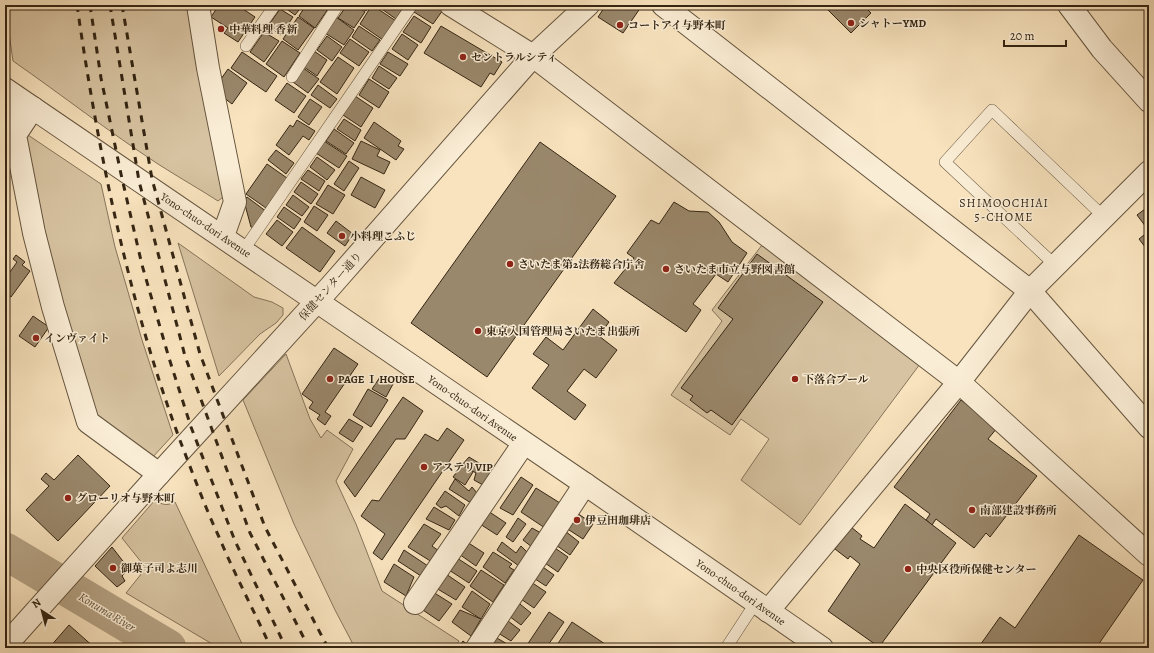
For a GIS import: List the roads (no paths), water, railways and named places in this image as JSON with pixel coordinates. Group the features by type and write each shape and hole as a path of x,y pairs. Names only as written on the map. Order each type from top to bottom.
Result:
{"street":[{"path":"451,5 533,56 958,382 1149,555"},
{"name":"保健センター通り","path":"5,646 159,474 318,301 533,56 588,5"},
{"path":"662,5 1030,291 1149,427"},
{"path":"1069,5 1102,49 1149,101"},
{"path":"200,7 208,68 235,202 223,236"},
{"name":"Yono-chuo-dori Avenue","path":"14,94 585,484 822,648"},
{"path":"14,94 15,135 34,232 53,307 88,422 159,474"},
{"path":"762,606 958,382 1030,291 1149,172"},
{"path":"415,603 524,443"},
{"path":"477,648 585,484"}],"lane":[{"path":"246,46 275,5"},
{"path":"292,77 338,5"},
{"path":"243,251 412,5"},
{"path":"5,122 14,94"},
{"path":"1056,266 945,162 992,110 1104,217"},
{"path":"726,648 762,606"}],"waterway":[{"name":"Konuma River","path":"5,551 168,648"}],"railway":[{"path":"77,5 85,60 105,172 117,227 146,337 162,390 204,502 231,565 271,648"},
{"path":"90,5 101,78 121,174 142,265 169,358 191,427 235,541 286,648"},
{"path":"110,5 139,181 185,356 250,533 309,648"},
{"path":"122,5 152,179 200,354 265,527 328,648"}],"place":[{"name":"シャトーYMD","path":"851,23"},
{"name":"コートアイ与野本町","path":"620,25"},
{"name":"中華料理 香新","path":"221,29"},
{"name":"セントラルシティ","path":"463,57"},
{"name":"小料理こふじ","path":"342,236"},
{"name":"さいたま第2法務総合庁舎","path":"510,264"},
{"name":"さいたま市立与野図書館","path":"666,269"},
{"name":"東京入国管理局さいたま出張所","path":"478,331"},
{"name":"インヴァイト","path":"36,338"},
{"name":"PAGE Ⅰ HOUSE","path":"330,379"},
{"name":"下落合プール","path":"795,379"},
{"name":"アステリVIP","path":"424,467"},
{"name":"グローリオ与野本町","path":"68,498"},
{"name":"南部建設事務所","path":"972,510"},
{"name":"伊豆田珈琲店","path":"577,520"},
{"name":"御菓子司よ志川","path":"113,568"},
{"name":"中央区役所保健センター","path":"908,569"}],"district":[{"name":"SHIMOOCHIAI 5-CHOME","path":"1004,210"}]}
